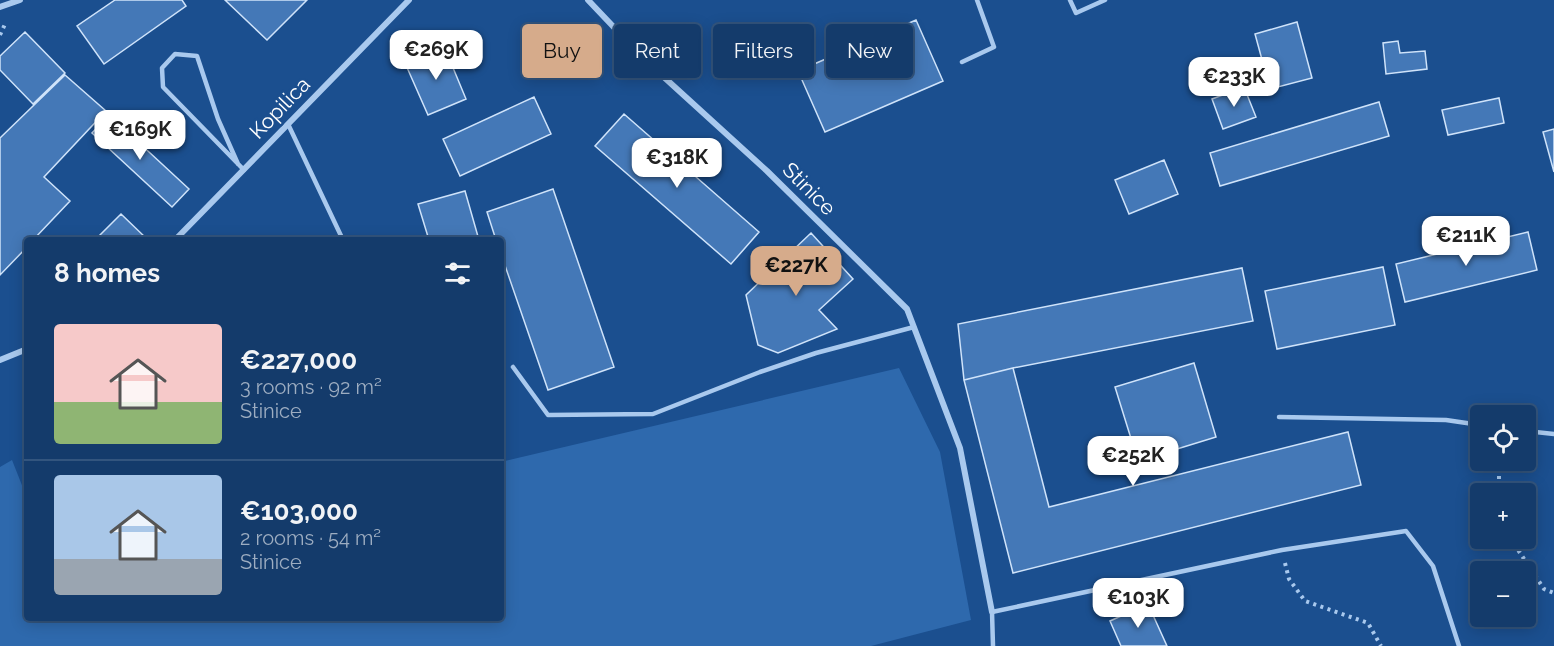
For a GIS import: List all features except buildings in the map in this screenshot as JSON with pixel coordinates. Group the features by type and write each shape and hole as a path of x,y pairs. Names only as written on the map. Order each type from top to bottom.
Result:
{"street":[{"path":"0,7 20,0"},
{"name":"Kopilica","path":"178,237 409,0"},
{"name":"Stinice","path":"588,0 644,59 767,171 908,309 960,448 992,612"},
{"path":"0,360 24,350"}],"lane":[{"path":"962,62 994,47 976,0"},
{"path":"1070,0 1076,13 1105,0"},
{"path":"238,164 218,118 197,56 175,54 162,68 163,87 243,170"},
{"path":"288,124 342,237"},
{"path":"513,367 548,415 653,414 760,372 816,353 914,327"},
{"path":"1279,417 1446,420 1470,424"},
{"path":"1536,432 1554,434"},
{"path":"993,646 992,612 1282,550 1406,531 1433,566 1459,646"}],"path":[{"path":"1517,549 1544,589 1554,593"},
{"path":"1282,550 1289,579 1305,601 1368,623 1382,646"}],"shaded area":[{"path":"899,368 940,452 971,620 871,646 0,646 0,467 12,460 24,490 24,621 504,621 504,461"}]}
